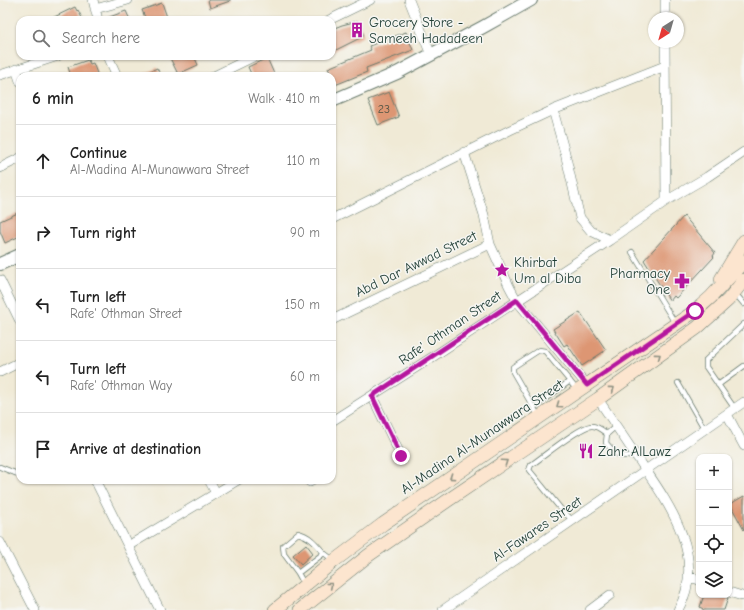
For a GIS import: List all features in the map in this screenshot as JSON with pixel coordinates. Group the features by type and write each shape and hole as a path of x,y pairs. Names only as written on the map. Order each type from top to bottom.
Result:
{"main road":[{"path":"711,297 744,241"},
{"name":"Al-Madina Al-Munawwara Street","path":"275,610 301,579 329,557 383,524 537,413 676,325 695,311 711,297 744,261"},
{"path":"300,610 369,555 446,501 598,399 739,299 744,280"}],"street":[{"path":"97,16 94,5 128,0"},
{"path":"336,17 370,0"},
{"path":"409,0 430,55"},
{"path":"665,0 665,12"},
{"path":"336,99 397,73 525,1"},
{"path":"665,48 666,202"},
{"path":"0,75 45,60"},
{"path":"110,60 115,72"},
{"path":"222,72 247,60"},
{"path":"336,217 464,152 553,110 665,66"},
{"path":"553,110 565,153 580,218 591,231 610,240"},
{"path":"464,152 484,215 490,244 509,286 517,300 578,386"},
{"name":"Rafe' Othman Street","path":"336,418 744,152"},
{"path":"0,168 16,160"},
{"name":"Abd Dar Awwad Street","path":"336,318 490,244"},
{"path":"0,264 16,257"},
{"path":"0,280 16,313"},
{"path":"0,372 16,364"},
{"path":"372,396 401,456"},
{"path":"598,399 671,509 682,533 687,550 688,576 685,593 678,610"},
{"name":"Al-Fawares Street","path":"443,610 744,402"},
{"path":"731,412 744,446"},
{"path":"97,484 160,610"},
{"path":"211,484 216,493"},
{"path":"128,546 231,484"},
{"path":"0,542 35,610"},
{"path":"688,576 696,579"},
{"path":"732,593 742,596"},
{"path":"590,610 610,595"}],"lane":[{"path":"632,252 676,325"},
{"path":"731,412 718,385 706,367 706,360 744,324"},
{"path":"537,413 513,372 513,368 539,350 545,351 578,386"},
{"path":"718,385 744,366"},
{"path":"678,383 704,430"},
{"path":"573,521 560,508 529,470 531,465 577,432 591,426 598,427 607,434"},
{"path":"617,426 607,434 606,443 616,454 623,456 636,456"},
{"path":"0,467 16,473"},
{"path":"301,579 284,554 283,546 290,539 298,533 306,535 329,557"}],"building":[{"path":"208,0 230,0 230,1 210,8"},
{"path":"162,3 167,16 144,16 142,10"},
{"path":"75,7 81,16 56,16"},
{"path":"126,11 128,16 112,16"},
{"path":"358,21 364,36 336,50 336,27"},
{"path":"406,32 413,50 366,68 367,72 336,85 336,72 330,72 328,68 371,50 369,46"},
{"path":"88,60 90,64 93,63 96,72 70,72 68,67"},
{"path":"171,60 196,60 198,65 182,72 177,72"},
{"path":"263,60 268,60 273,72 250,72 248,67"},
{"path":"157,68 159,72 148,72"},
{"path":"389,92 399,117 378,125 368,100"},
{"path":"16,214 16,238 5,243 0,231 0,221"},
{"path":"684,216 715,253 713,256 714,257 676,298 674,296 670,301 644,260"},
{"path":"580,312 606,350 582,366 567,344 564,346 553,329"},
{"path":"744,496 744,530 732,508 732,503"},
{"path":"306,544 313,553 301,564 293,555"},
{"path":"703,598 728,598 724,610 703,610 700,607"}],"place":[{"name":"Grocery Store - Sameeh Hadadeen","path":"357,30"},
{"name":"Khirbat Um al Diba","path":"502,270"},
{"name":"Pharmacy One","path":"682,281"},
{"name":"Zahr AlLawz","path":"586,451"}],"route":[{"path":"401,456 372,396 517,300 587,385 695,311"}]}
